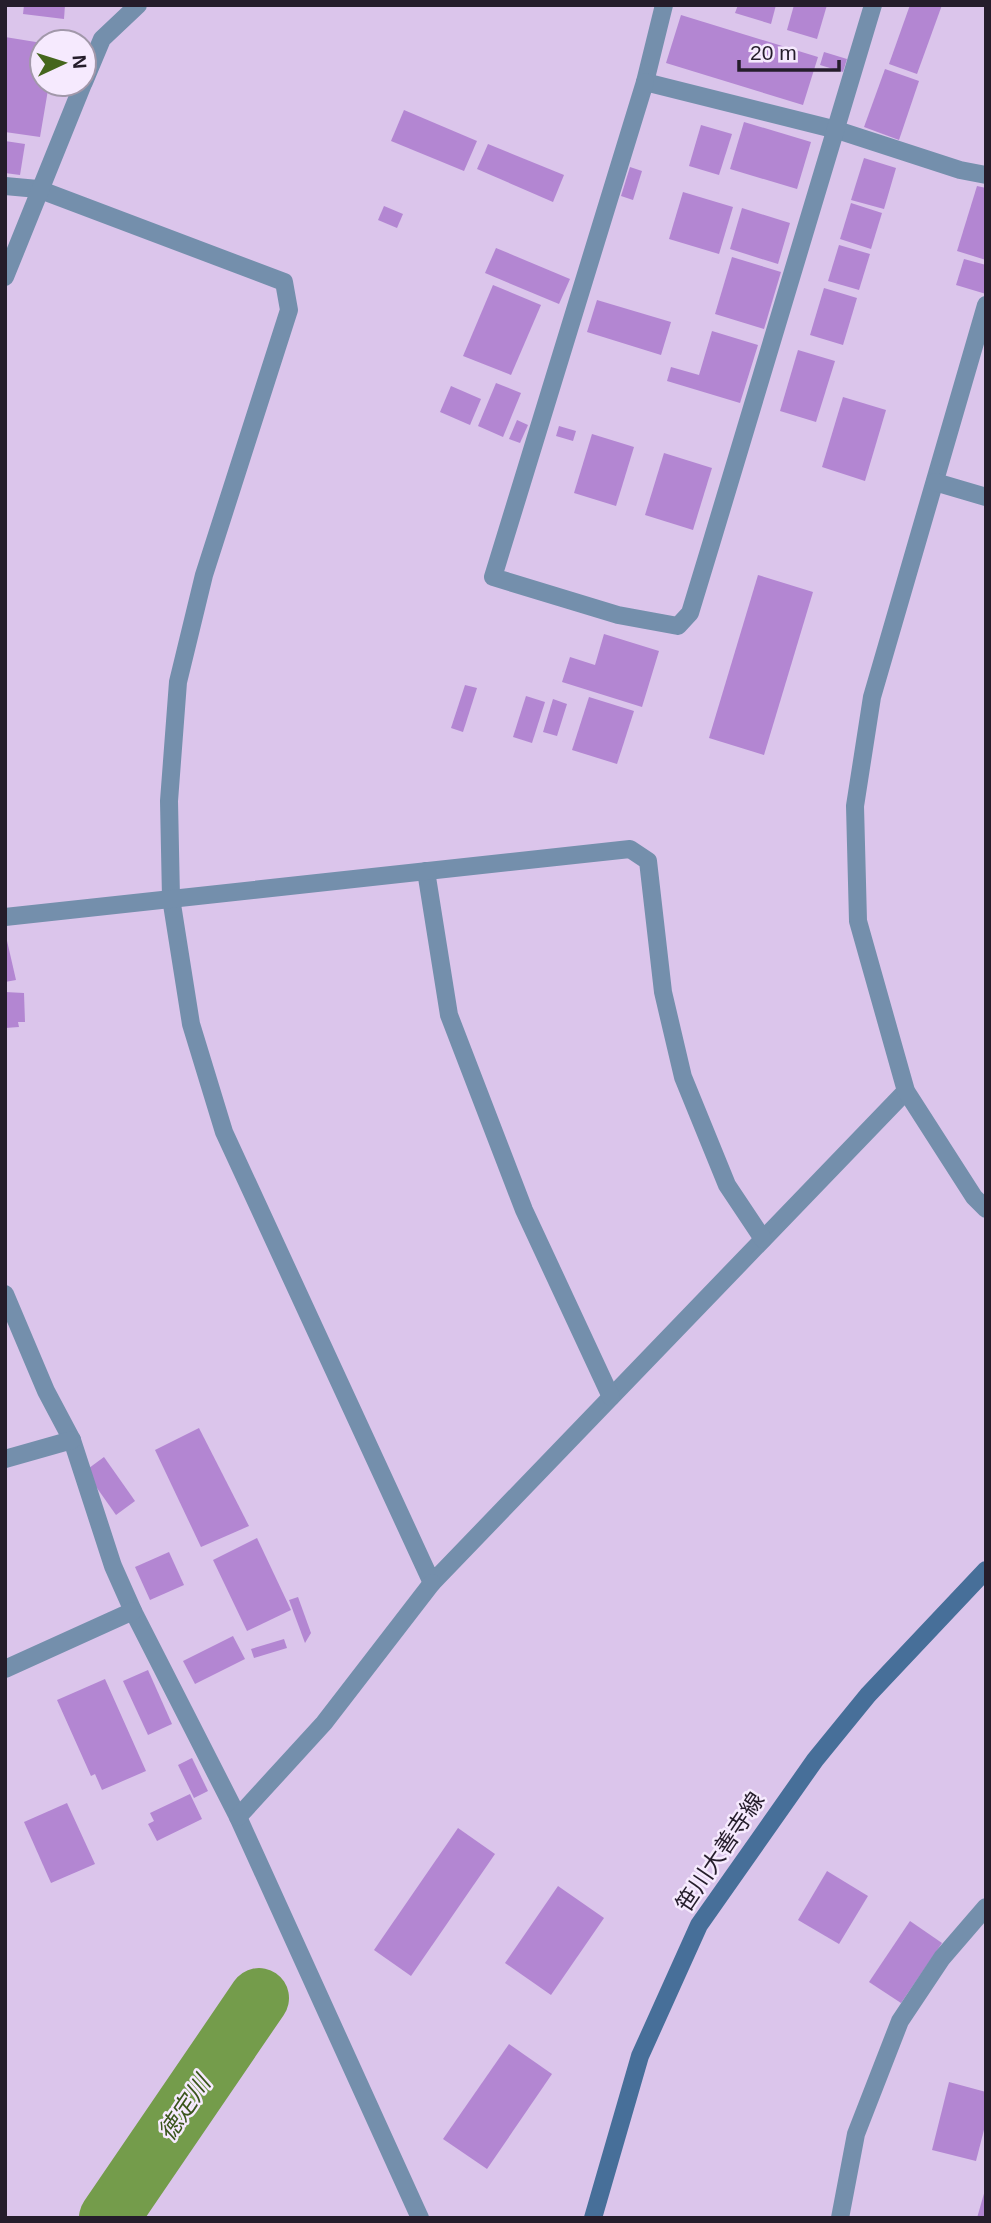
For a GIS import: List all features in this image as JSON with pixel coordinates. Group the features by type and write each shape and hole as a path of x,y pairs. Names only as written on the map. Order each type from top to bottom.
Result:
{"street":[{"path":"98,49 102,40 138,5"},
{"path":"664,5 645,82 493,577 618,615 678,626 690,613 873,5"},
{"path":"645,82 837,130 960,170 986,175"},
{"path":"5,277 77,98"},
{"path":"5,186 38,189 284,282 289,310 204,575 178,682 169,801 171,898 191,1024 224,1132 432,1583"},
{"path":"986,305 872,697 855,806 858,921 906,1091 974,1197 986,1209"},
{"path":"935,482 986,498"},
{"path":"5,916 630,849 649,861 663,992 683,1077 727,1185 763,1239"},
{"path":"426,871 449,1015 524,1210 611,1397"},
{"path":"239,1817 324,1723 432,1583 906,1091"},
{"path":"5,1294 46,1391 72,1440 113,1566 133,1611 239,1817 420,2218"},
{"path":"5,1459 72,1440"},
{"name":"笹川大善寺線","path":"593,2218 640,2056 699,1925 815,1759 868,1695 986,1570"},
{"path":"5,1668 133,1611"},
{"path":"840,2218 856,2134 900,2021 942,1958 986,1907"}],"building":[{"path":"24,5 65,5 64,19 23,14"},
{"path":"738,5 776,5 771,24 735,13"},
{"path":"794,5 827,5 817,39 787,30"},
{"path":"910,5 942,5 917,74 889,64"},
{"path":"681,15 818,57 803,105 666,63"},
{"path":"5,37 28,41 28,98 47,98 40,137 5,132"},
{"path":"824,52 847,59 843,72 820,65"},
{"path":"885,69 919,81 899,140 864,127"},
{"path":"404,110 477,141 464,171 391,141"},
{"path":"744,122 811,142 797,189 730,169"},
{"path":"701,125 732,134 719,175 689,166"},
{"path":"5,141 25,144 20,175 5,173"},
{"path":"488,144 564,175 553,202 477,169"},
{"path":"864,158 896,168 884,209 851,200"},
{"path":"630,167 642,171 633,200 621,196"},
{"path":"977,186 986,188 986,260 957,251"},
{"path":"683,192 733,207 719,254 669,239"},
{"path":"851,203 882,213 871,249 840,239"},
{"path":"384,206 403,214 397,228 378,220"},
{"path":"742,208 790,223 778,264 730,249"},
{"path":"839,245 870,254 859,290 828,281"},
{"path":"496,248 570,279 559,304 485,273"},
{"path":"732,257 781,272 764,329 715,314"},
{"path":"964,259 986,265 986,294 956,285"},
{"path":"493,285 541,305 511,375 463,356"},
{"path":"824,288 857,298 843,345 810,335"},
{"path":"597,300 671,322 661,355 587,332"},
{"path":"712,331 758,345 740,403 667,381 671,367 699,375"},
{"path":"798,350 835,361 816,422 780,411"},
{"path":"496,383 521,393 503,437 478,426"},
{"path":"451,386 481,399 470,425 440,412"},
{"path":"843,397 886,410 865,481 822,467"},
{"path":"517,420 528,425 520,443 509,439"},
{"path":"559,426 576,431 573,441 556,436"},
{"path":"592,434 634,447 616,506 574,493"},
{"path":"664,453 712,468 693,530 645,515"},
{"path":"758,575 813,592 764,755 709,738"},
{"path":"604,634 659,651 642,707 562,682 570,657 595,665"},
{"path":"465,685 477,688 463,732 451,728"},
{"path":"526,696 545,702 532,743 513,737"},
{"path":"589,697 634,711 617,764 572,750"},
{"path":"553,699 567,704 557,736 543,732"},
{"path":"5,932 16,980 5,982"},
{"path":"5,992 24,993 25,1022 18,1022 19,1027 5,1028"},
{"path":"199,1428 249,1526 201,1547 155,1450"},
{"path":"104,1457 135,1501 116,1515 85,1471"},
{"path":"257,1538 291,1610 247,1631 213,1560"},
{"path":"169,1552 184,1585 150,1600 135,1567"},
{"path":"298,1597 311,1633 305,1643 289,1600"},
{"path":"233,1636 245,1659 195,1684 183,1661"},
{"path":"284,1639 287,1648 254,1658 251,1649"},
{"path":"148,1670 172,1724 148,1735 123,1681"},
{"path":"105,1679 146,1771 102,1790 95,1774 91,1776 57,1700"},
{"path":"192,1758 208,1791 194,1798 178,1765"},
{"path":"190,1794 202,1819 157,1841 148,1824 154,1821 150,1813"},
{"path":"67,1803 95,1864 51,1883 24,1822"},
{"path":"458,1828 495,1854 411,1976 374,1950"},
{"path":"827,1871 868,1896 839,1944 798,1920"},
{"path":"558,1886 604,1918 551,1995 505,1963"},
{"path":"910,1921 942,1943 901,2003 869,1982"},
{"path":"509,2044 552,2074 487,2169 443,2139"},
{"path":"949,2082 986,2092 986,2122 976,2161 932,2150"},
{"path":"985,2190 986,2218 977,2218"}],"waterway":[{"name":"徳定川","path":"109,2218 259,1998"}]}
